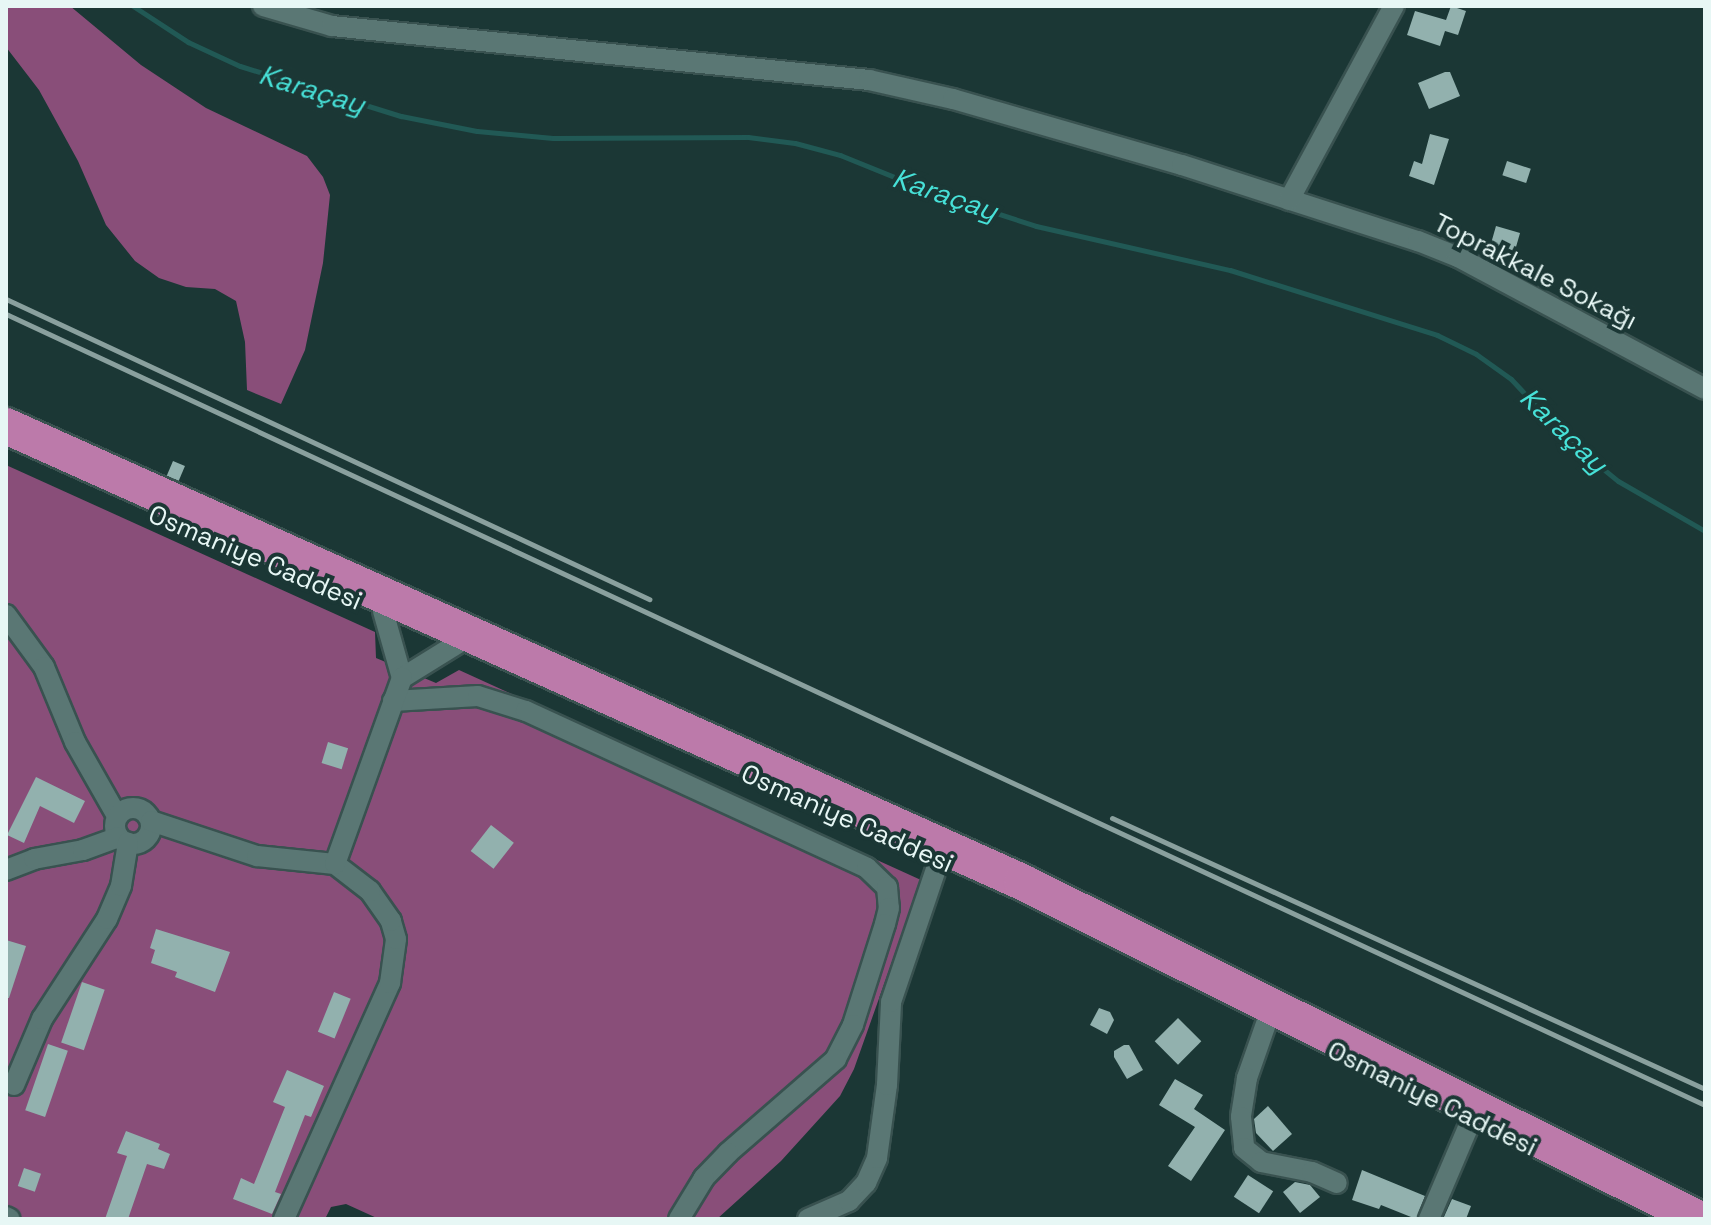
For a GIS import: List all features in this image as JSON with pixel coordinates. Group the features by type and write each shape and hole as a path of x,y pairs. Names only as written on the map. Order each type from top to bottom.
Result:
{"highway":[{"path":"6,426 1022,882 1699,1219"},
{"name":"Osmaniye Caddesi","path":"6,448 198,537 383,611 1117,941 1676,1219"}],"street":[{"name":"Toprakkale Sokağı","path":"263,6 332,26 869,80 953,99 1289,200 1458,257 1705,389"},
{"path":"1289,200 1394,6"},
{"path":"383,611 402,678"},
{"path":"6,615 44,667 75,742 117,816"},
{"path":"335,864 402,678 457,644"},
{"path":"393,701 478,696 526,711 867,868 887,887 889,908 885,924 853,1025 836,1059 728,1153 704,1178 679,1219"},
{"path":"14,1085 42,1019 107,919 121,886 123,840 114,827 117,816 126,809 138,808 151,821 257,856 335,864 355,877 382,906 396,939 396,956 382,1004 284,1219"},
{"path":"6,870 34,859 123,840 146,839 151,821"},
{"path":"808,1219 849,1201 866,1183 877,1158 887,1085 891,1002 939,860"},
{"path":"1268,1018 1247,1078 1241,1117 1244,1148 1261,1162 1297,1168 1337,1183"},
{"path":"1429,1219 1472,1118"}],"shaded area":[{"path":"6,6 70,6 141,65 206,108 307,156 323,177 330,195 323,263 305,350 281,404 247,390 245,342 236,301 215,289 186,287 159,278 135,261 106,225 78,161 39,90 6,47"},
{"path":"6,465 375,632 376,658 436,683 459,670 921,880 854,1069 840,1096 781,1161 717,1219 379,1219 346,1204 331,1207 325,1219 6,1219"}],"building":[{"path":"1451,6 1466,11 1458,35 1445,31 1440,46 1407,35 1415,11 1446,20"},
{"path":"1450,72 1460,96 1429,109 1418,83"},
{"path":"1430,134 1449,139 1434,185 1409,176 1414,161 1422,164"},
{"path":"1507,161 1531,169 1526,183 1502,175"},
{"path":"1496,226 1520,233 1513,259 1489,252"},
{"path":"173,461 185,466 179,481 167,476"},
{"path":"328,742 348,748 342,769 322,763"},
{"path":"36,777 85,801 74,823 40,806 24,843 7,835"},
{"path":"491,825 514,843 494,869 471,851"},
{"path":"156,929 230,952 215,992 175,977 177,972 151,963 155,950 150,948"},
{"path":"6,940 26,946 9,998 6,998"},
{"path":"82,982 105,990 84,1050 61,1043"},
{"path":"334,992 351,999 335,1039 318,1032"},
{"path":"1099,1008 1110,1012 1114,1020 1107,1034 1090,1025"},
{"path":"1178,1018 1201,1041 1178,1065 1155,1041"},
{"path":"48,1044 68,1051 45,1117 25,1110"},
{"path":"1129,1045 1143,1070 1127,1079 1114,1057 1114,1051"},
{"path":"287,1070 324,1086 311,1117 305,1115 275,1192 281,1194 272,1214 233,1199 241,1178 254,1184 285,1107 273,1102"},
{"path":"1175,1079 1203,1095 1194,1109 1225,1130 1191,1181 1168,1166 1195,1127 1159,1105"},
{"path":"1268,1106 1292,1134 1273,1151 1256,1133 1254,1119"},
{"path":"126,1131 160,1144 158,1149 170,1154 164,1169 147,1164 128,1219 105,1219 127,1156 117,1153"},
{"path":"24,1168 41,1174 35,1192 18,1186"},
{"path":"1362,1170 1425,1196 1416,1219 1381,1205 1379,1209 1352,1200"},
{"path":"1248,1175 1273,1191 1259,1213 1234,1197"},
{"path":"1295,1182 1310,1185 1320,1197 1300,1213 1283,1192"},
{"path":"1452,1199 1471,1206 1466,1219 1443,1219"}],"waterway":[{"name":"Karaçay","path":"133,6 188,42 240,66 401,116 477,131 553,138 748,137 795,143 840,155 934,193 1036,226 1230,270 1437,335 1476,354 1511,379 1569,441 1618,481 1705,531"}],"railway":[{"path":"6,299 649,599"},
{"path":"6,314 1705,1105"},
{"path":"1112,818 1705,1089"}]}
